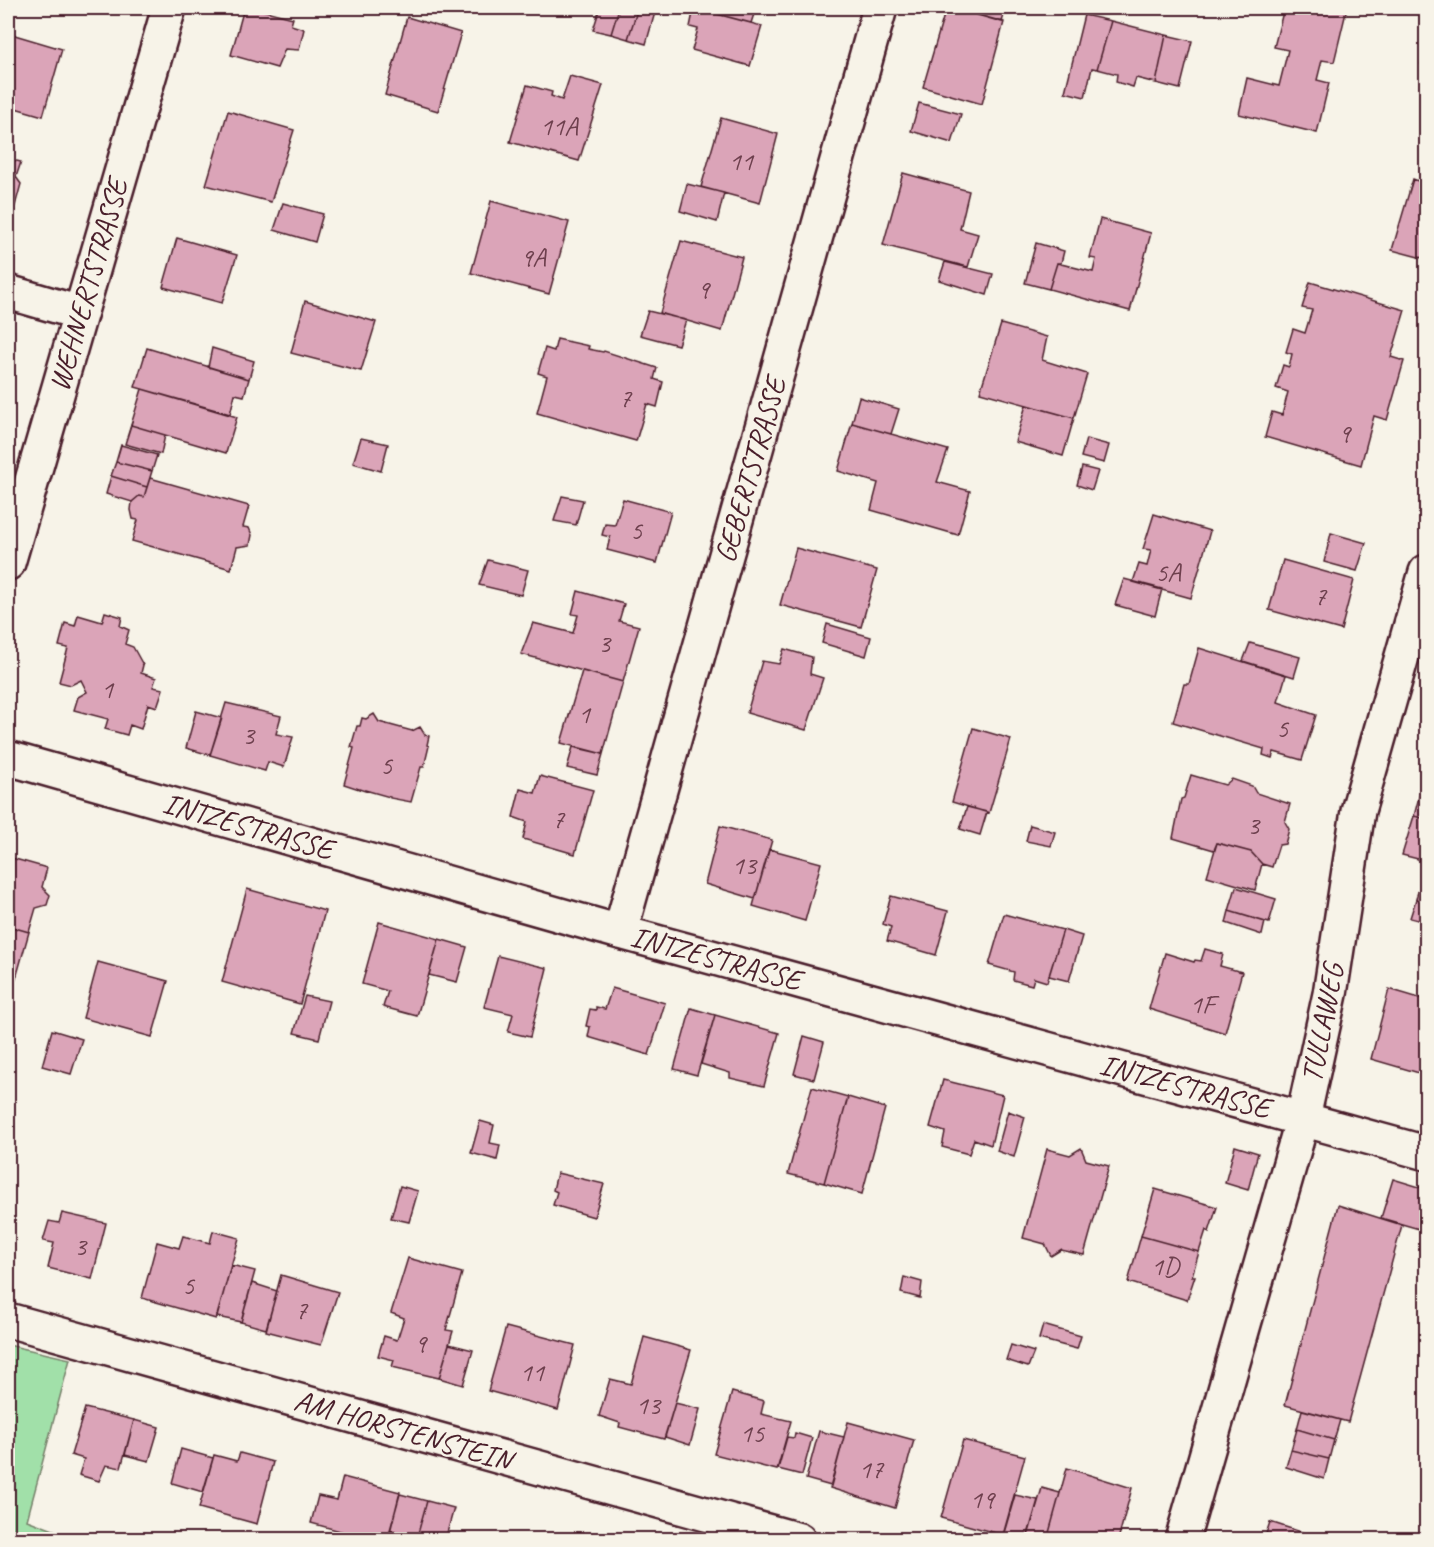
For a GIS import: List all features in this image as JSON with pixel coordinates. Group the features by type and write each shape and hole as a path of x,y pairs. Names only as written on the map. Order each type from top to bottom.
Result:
{"street":[{"name":"WEHNERTSTRASSE","path":"8,564 169,8"},
{"name":"GEBERTSTRASSE","path":"620,932 880,8"},
{"path":"8,292 80,313"},
{"name":"TULLAWEG","path":"1182,1539 1303,1118 1330,994 1358,811 1426,572"},
{"name":"INTZESTRASSE","path":"8,758 620,932 1426,1152"},
{"name":"AM HORSTENSTEIN","path":"8,1320 800,1539"}],"green space":[{"path":"8,1345 70,1359 27,1520 77,1539 8,1539"}],"building":[{"path":"244,8 254,8 293,18 291,25 304,29 299,50 285,49 277,68 231,55"},
{"path":"600,8 619,8 611,34 593,30"},
{"path":"619,8 638,8 628,39 611,34"},
{"path":"638,8 656,9 646,44 628,39"},
{"path":"694,8 762,26 750,66 692,50 698,29 690,27"},
{"path":"695,8 756,8 751,23"},
{"path":"946,8 1004,22 982,104 923,87"},
{"path":"953,8 1006,8 1002,22"},
{"path":"1284,8 1347,8 1334,62 1322,60 1317,80 1329,83 1317,133 1239,114 1247,78 1279,86 1288,50 1274,47"},
{"path":"1084,15 1111,21 1097,69 1092,68 1085,97 1065,92"},
{"path":"407,17 461,33 438,111 385,95"},
{"path":"1111,21 1166,35 1156,83 1136,78 1133,87 1116,82 1117,74 1097,69"},
{"path":"8,33 62,49 43,116 8,106"},
{"path":"1166,35 1192,41 1180,89 1156,83"},
{"path":"1426,46 1426,66 1421,64"},
{"path":"570,76 603,85 579,161 510,142 527,85 552,92 551,96 562,100"},
{"path":"919,103 961,114 952,143 911,131"},
{"path":"228,111 294,130 271,202 206,185"},
{"path":"721,118 778,134 760,203 701,187"},
{"path":"8,159 21,162 16,177 21,184 15,206 8,209"},
{"path":"903,173 969,191 960,229 978,234 968,267 883,245"},
{"path":"1413,179 1426,184 1426,259 1392,250"},
{"path":"687,184 724,193 717,222 680,211"},
{"path":"491,201 569,222 549,294 471,273"},
{"path":"283,203 323,214 315,242 274,230"},
{"path":"1100,219 1151,233 1130,311 1049,289 1057,263 1093,272 1096,259 1090,258"},
{"path":"177,238 237,255 222,303 163,287"},
{"path":"681,241 742,257 722,331 660,313"},
{"path":"1036,243 1064,251 1061,263 1057,263 1049,289 1025,283"},
{"path":"945,262 993,274 987,295 939,280"},
{"path":"1310,282 1405,310 1391,357 1404,361 1387,420 1374,416 1361,465 1265,437 1272,412 1282,415 1288,392 1276,388 1283,365 1289,367 1292,354 1286,352 1293,329 1305,333 1312,310 1302,308"},
{"path":"305,301 376,322 361,371 291,353"},
{"path":"648,311 686,320 678,345 640,335"},
{"path":"1001,324 1047,337 1042,360 1087,374 1074,418 980,392"},
{"path":"557,339 589,346 588,349 604,351 657,368 654,379 663,382 657,407 647,404 636,441 537,413 547,376 538,373 545,348 554,351"},
{"path":"147,348 249,379 244,396 235,394 230,414 135,387"},
{"path":"212,348 254,361 249,379 208,367"},
{"path":"142,389 237,417 226,453 131,425"},
{"path":"859,397 899,409 891,434 852,423"},
{"path":"1026,405 1074,418 1063,456 1015,442"},
{"path":"852,423 948,450 937,482 970,491 958,535 871,510 878,483 838,471"},
{"path":"131,425 165,435 161,454 125,444"},
{"path":"361,438 388,444 381,471 353,463"},
{"path":"1086,439 1109,445 1104,463 1081,457"},
{"path":"121,445 157,455 152,471 116,462"},
{"path":"116,462 152,471 147,487 111,476"},
{"path":"1082,467 1098,471 1092,490 1077,485"},
{"path":"111,476 147,487 144,497 139,496 132,502 106,494"},
{"path":"150,478 249,506 243,527 249,528 252,535 250,545 237,547 231,569 132,541 138,520 133,519 132,502 139,496 144,497"},
{"path":"562,496 583,500 576,525 554,521"},
{"path":"623,499 671,512 657,563 607,550 610,537 602,535 605,524 615,525"},
{"path":"1154,514 1210,531 1191,598 1133,582 1139,564 1147,566 1151,550 1143,549"},
{"path":"1331,533 1366,543 1357,571 1324,562"},
{"path":"796,548 877,570 861,627 780,605"},
{"path":"488,560 528,570 521,595 479,585"},
{"path":"1283,560 1354,580 1341,630 1269,610"},
{"path":"1124,579 1162,589 1155,616 1115,605"},
{"path":"578,591 624,604 619,621 639,626 623,682 521,654 533,623 573,633 578,615 572,614"},
{"path":"105,612 122,617 120,626 129,630 125,644 133,647 143,665 141,673 156,678 153,687 163,689 157,707 148,704 141,729 130,725 127,735 105,729 108,719 74,710 78,697 87,692 81,680 71,685 59,682 68,648 59,646 65,623 75,626 78,615 102,622"},
{"path":"827,624 871,637 866,656 822,643"},
{"path":"1250,643 1300,657 1294,677 1243,661"},
{"path":"1199,648 1286,675 1278,702 1316,715 1302,760 1274,752 1272,758 1263,755 1264,749 1173,722 1184,684 1189,684"},
{"path":"784,649 812,657 810,674 823,678 806,730 747,713 762,661 779,664"},
{"path":"582,671 623,682 603,754 561,743"},
{"path":"226,703 281,716 276,734 293,737 284,767 268,762 265,771 210,755"},
{"path":"196,711 222,718 210,755 186,748"},
{"path":"374,714 379,722 412,731 420,727 425,735 429,736 424,767 421,767 411,802 344,784 354,748 351,747 357,726 360,726 362,718 366,719"},
{"path":"973,728 1011,739 989,813 952,802"},
{"path":"573,747 603,754 597,775 567,768"},
{"path":"1191,775 1225,785 1232,779 1252,786 1256,793 1290,804 1285,822 1289,829 1285,844 1279,845 1272,867 1262,864 1251,852 1217,843 1214,850 1173,838 1181,799 1184,798"},
{"path":"1426,775 1426,819 1414,816"},
{"path":"540,776 593,790 575,854 523,839 527,822 513,817 520,789 535,793"},
{"path":"967,807 987,812 980,835 960,829"},
{"path":"1414,816 1426,819 1426,861 1402,855"},
{"path":"1030,825 1055,832 1051,846 1026,841"},
{"path":"720,826 772,840 755,899 705,884"},
{"path":"1217,843 1251,852 1262,864 1255,890 1207,876"},
{"path":"769,849 821,863 805,921 753,906"},
{"path":"8,857 47,868 42,887 50,895 47,905 36,908 29,932 8,926"},
{"path":"1426,861 1426,882 1421,880"},
{"path":"1421,880 1426,882 1426,902 1416,899"},
{"path":"1236,887 1276,899 1269,923 1229,911"},
{"path":"247,889 325,911 300,1004 222,982"},
{"path":"891,896 948,911 936,955 887,941 891,927 883,924"},
{"path":"1416,899 1426,902 1426,922 1410,918"},
{"path":"1229,911 1265,922 1262,935 1226,923"},
{"path":"1004,914 1063,930 1047,982 1034,978 1032,985 1013,980 1014,972 989,965"},
{"path":"379,922 439,939 417,1016 383,1007 388,991 362,984"},
{"path":"8,926 29,932 11,996 8,995"},
{"path":"1063,930 1082,936 1069,981 1049,976"},
{"path":"439,939 467,947 457,982 429,975"},
{"path":"1205,949 1223,954 1220,966 1242,972 1225,1033 1149,1009 1165,953 1194,962 1195,960 1201,961"},
{"path":"498,956 547,968 530,1037 508,1032 513,1014 484,1007"},
{"path":"98,962 168,981 152,1037 83,1018"},
{"path":"612,988 665,1003 649,1055 588,1037 590,1027 586,1026 590,1009 596,1010 596,1007 605,1009"},
{"path":"1389,989 1426,1000 1426,1075 1371,1059"},
{"path":"305,996 329,1001 319,1039 294,1033"},
{"path":"691,1008 715,1015 697,1075 674,1069"},
{"path":"715,1015 779,1033 764,1086 730,1078 730,1073 701,1064"},
{"path":"52,1030 82,1039 71,1074 42,1066"},
{"path":"804,1036 824,1042 814,1079 794,1074"},
{"path":"8,1079 12,1081 8,1098"},
{"path":"943,1080 1003,1095 991,1145 974,1139 969,1154 942,1147 945,1132 930,1127"},
{"path":"812,1087 848,1097 824,1183 788,1174"},
{"path":"848,1097 885,1108 862,1194 824,1183"},
{"path":"1008,1111 1025,1117 1014,1157 997,1151"},
{"path":"480,1121 494,1125 490,1143 500,1145 497,1160 471,1153"},
{"path":"1235,1146 1258,1153 1248,1190 1225,1183"},
{"path":"1081,1148 1086,1160 1109,1166 1084,1255 1062,1249 1051,1256 1045,1244 1023,1238 1047,1149 1070,1155"},
{"path":"557,1173 604,1184 594,1217 553,1205 557,1192 553,1190"},
{"path":"1393,1179 1426,1189 1426,1231 1381,1218"},
{"path":"400,1186 418,1191 409,1222 391,1218"},
{"path":"1155,1189 1217,1207 1209,1232 1206,1230 1199,1252 1141,1236"},
{"path":"1338,1205 1402,1225 1348,1422 1285,1405"},
{"path":"62,1213 106,1223 92,1279 48,1268 54,1243 43,1241 49,1221 59,1223"},
{"path":"213,1231 239,1238 216,1319 142,1298 157,1242 179,1248 183,1236 210,1243"},
{"path":"1141,1236 1199,1252 1192,1276 1195,1276 1187,1300 1128,1282"},
{"path":"408,1258 462,1273 446,1330 453,1331 439,1378 392,1367 394,1360 378,1356 384,1336 397,1340 404,1318 391,1313"},
{"path":"231,1265 255,1271 241,1322 217,1317"},
{"path":"281,1275 338,1292 321,1345 266,1331"},
{"path":"904,1277 922,1282 920,1298 901,1293"},
{"path":"252,1283 277,1291 266,1329 241,1322"},
{"path":"1043,1325 1081,1336 1077,1349 1039,1339"},
{"path":"506,1327 575,1345 558,1410 488,1391"},
{"path":"644,1337 691,1350 664,1439 619,1427 620,1423 599,1416 610,1379 631,1384"},
{"path":"449,1344 473,1350 463,1385 439,1378"},
{"path":"1011,1345 1034,1352 1028,1367 1006,1360"},
{"path":"732,1392 764,1401 761,1414 791,1421 777,1470 714,1454"},
{"path":"675,1403 700,1409 690,1445 665,1437"},
{"path":"85,1408 134,1420 121,1468 106,1465 99,1481 79,1475 84,1459 71,1455"},
{"path":"1302,1410 1340,1420 1334,1440 1297,1429"},
{"path":"134,1420 159,1427 149,1461 125,1455"},
{"path":"848,1422 914,1440 895,1508 830,1488"},
{"path":"1297,1429 1334,1440 1329,1459 1291,1450"},
{"path":"819,1431 844,1437 831,1486 806,1479"},
{"path":"795,1433 812,1438 802,1475 778,1469 787,1437 794,1438"},
{"path":"963,1440 1025,1456 1003,1535 941,1518"},
{"path":"181,1449 213,1458 203,1492 172,1483"},
{"path":"1291,1450 1329,1459 1324,1479 1286,1467"},
{"path":"240,1453 273,1462 257,1524 199,1508 214,1455 237,1461"},
{"path":"1067,1468 1132,1488 1118,1540 1047,1540"},
{"path":"343,1477 400,1492 388,1540 373,1540 311,1523 318,1496 337,1500"},
{"path":"1042,1488 1060,1493 1047,1540 1028,1536"},
{"path":"400,1494 427,1501 417,1537 390,1530"},
{"path":"1015,1495 1038,1500 1027,1538 1004,1533"},
{"path":"427,1501 454,1508 445,1540 427,1540 417,1537"},
{"path":"1270,1522 1326,1540 1264,1540"}]}
